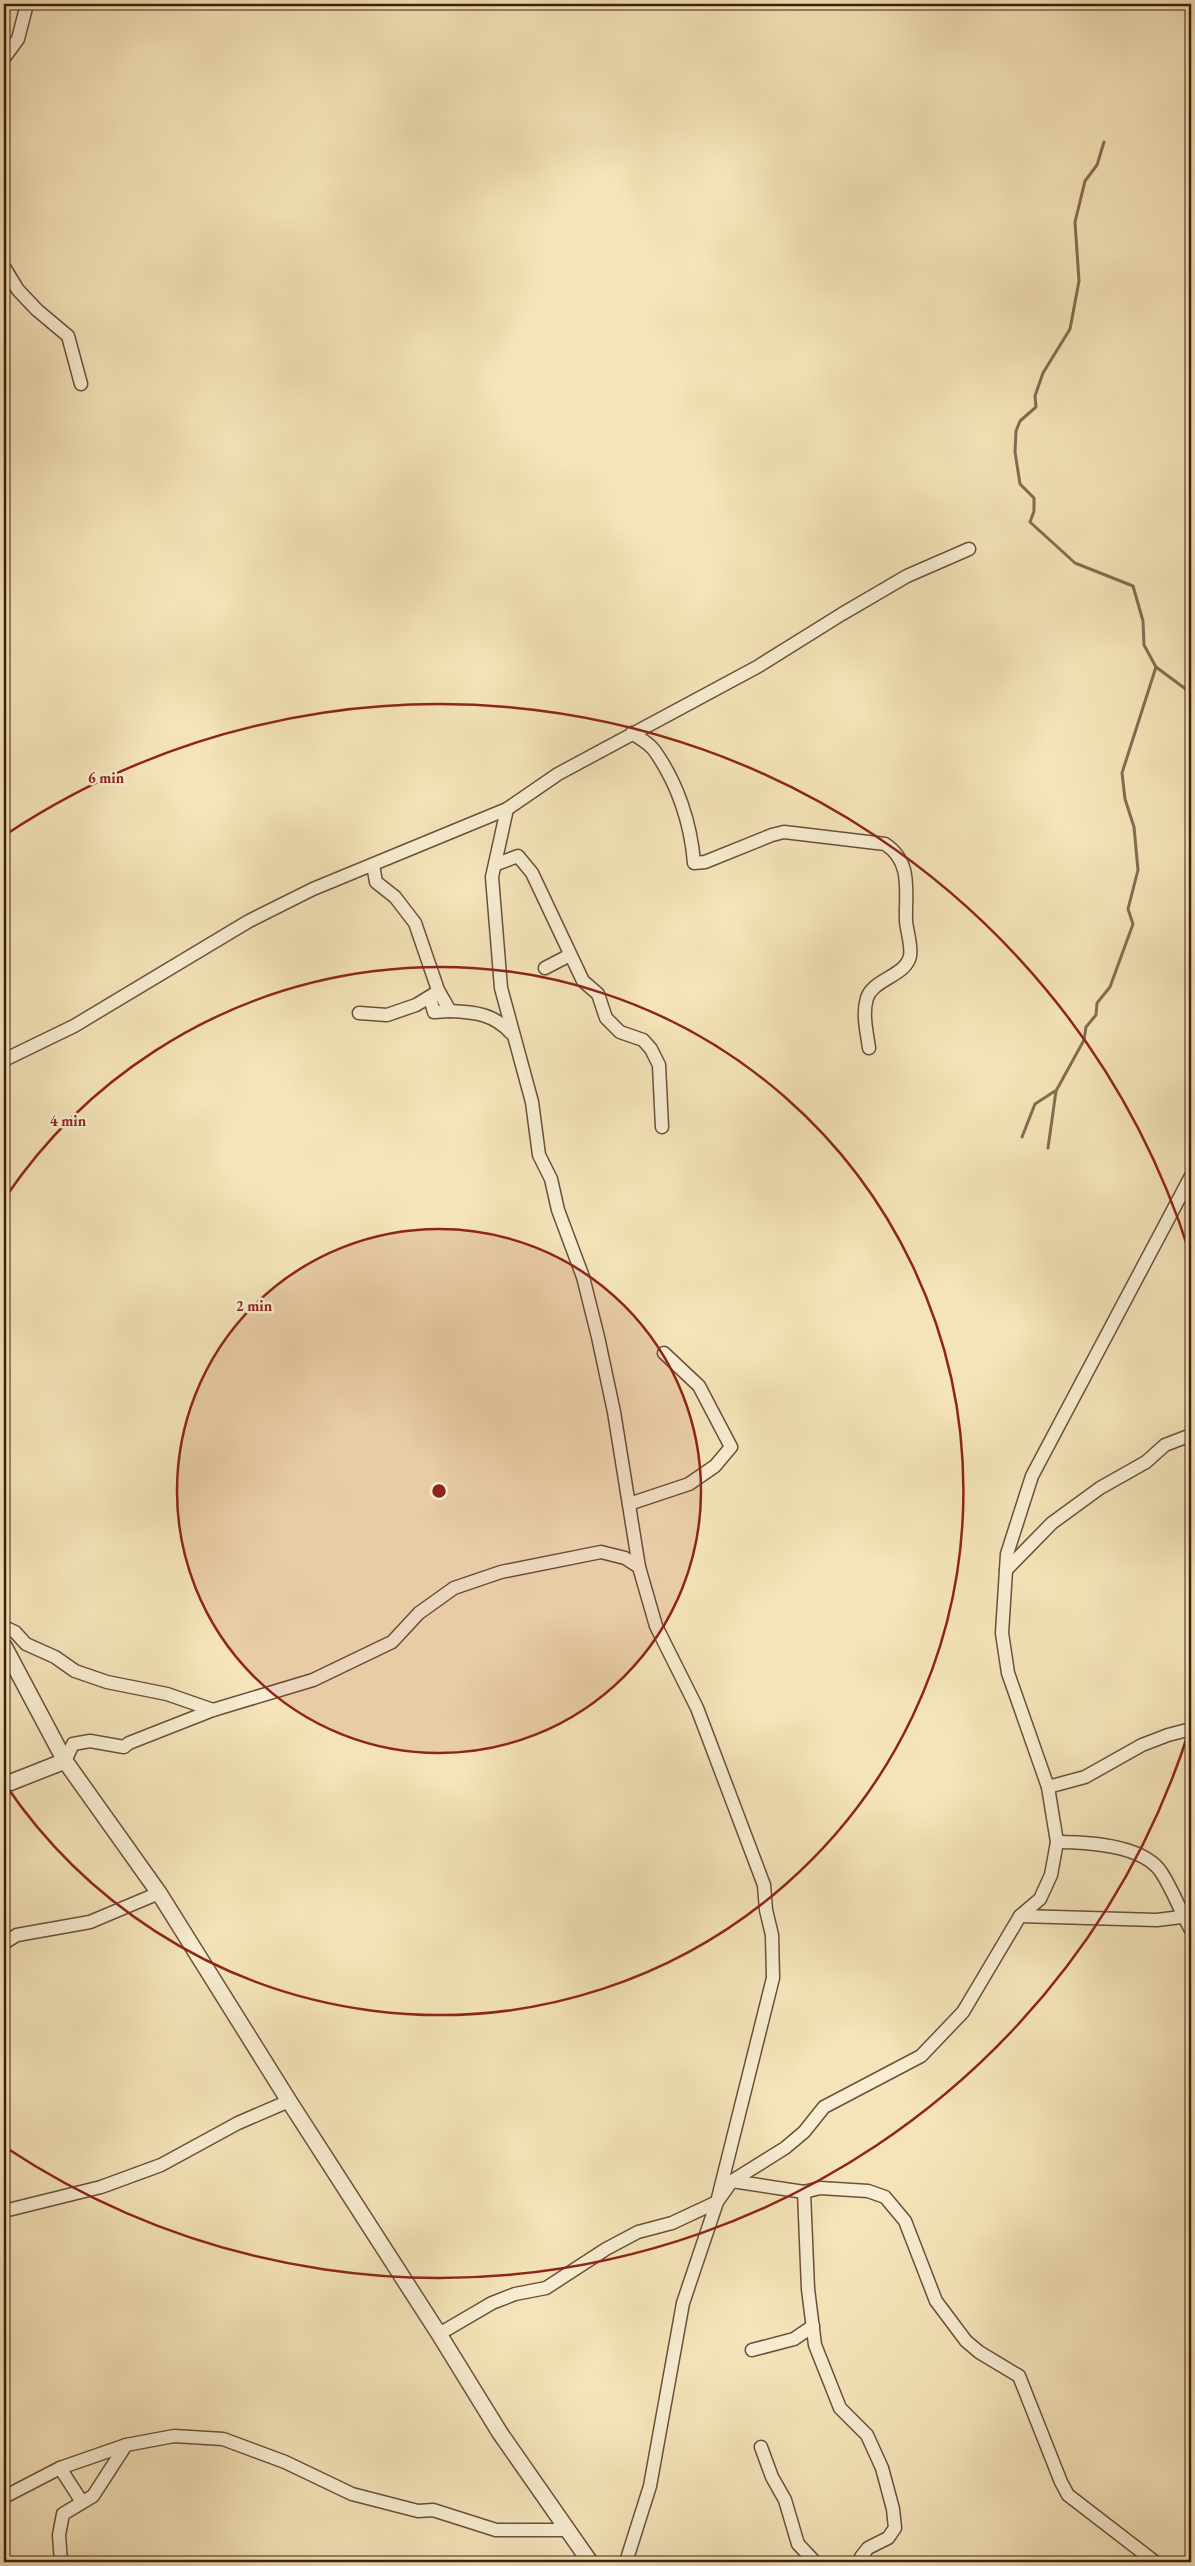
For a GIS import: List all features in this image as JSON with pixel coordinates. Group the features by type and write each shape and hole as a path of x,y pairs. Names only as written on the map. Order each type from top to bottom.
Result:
{"street":[{"path":"4,58 18,39 27,4"},
{"path":"4,267 18,290 37,310 68,336 81,384"},
{"path":"4,1060 74,1026 249,921 313,889 507,809 558,774 757,667 907,576 969,549"},
{"path":"632,733 653,748 669,776 689,828 694,863 705,862 784,832 885,844 895,851 907,877 906,921 910,956 906,964 874,988 867,997 865,1020 869,1048"},
{"path":"507,809 500,836 497,864 492,877 501,988 506,1014 515,1037 532,1102 538,1154 551,1179 558,1210 583,1277 598,1338 639,1567 656,1626 696,1708 764,1884 766,1910 772,1935 773,1978 717,2202 682,2303 650,2486 626,2562"},
{"path":"500,836 536,880 583,981 598,994 606,1018 620,1032 643,1040 651,1049 659,1065 662,1127"},
{"path":"497,864 518,856"},
{"path":"373,865 376,882"},
{"path":"361,870 395,897 415,923 434,994 434,1012 450,1011 487,1015 502,1024 515,1037"},
{"path":"545,968 570,955"},
{"path":"359,1013 387,1014 434,994"},
{"path":"439,2334 492,2303 515,2294 546,2288 606,2249 638,2232 672,2223 717,2202 732,2181 785,2148 804,2132 824,2107 921,2056 963,2012 1020,1916 1040,1899 1051,1875 1057,1842 1048,1787 1008,1673 1002,1634 1007,1554 1032,1476 1191,1176"},
{"path":"629,1504 689,1484 715,1466 732,1447 699,1386 664,1353"},
{"path":"1006,1570 1052,1523 1100,1488 1146,1462 1165,1445 1191,1434"},
{"path":"4,1785 65,1761 73,1744 90,1741 124,1747 128,1743 213,1710 312,1680 392,1642 419,1613 454,1588 501,1572 601,1552 625,1558 639,1567"},
{"path":"4,1627 15,1632 26,1644 55,1657 75,1671 106,1682 167,1694 213,1710"},
{"path":"4,1646 65,1761 159,1893 289,2101 439,2334 500,2434 590,2562"},
{"path":"1048,1787 1085,1777 1142,1745 1168,1734 1191,1729"},
{"path":"1057,1842 1083,1842 1127,1850 1142,1855 1161,1872 1187,1916 1191,1930"},
{"path":"4,1942 17,1935 90,1922 159,1893"},
{"path":"1020,1916 1157,1920 1187,1916"},
{"path":"4,2211 101,2188 161,2165 238,2124 289,2101"},
{"path":"732,2181 804,2192 820,2188 868,2191 885,2197 905,2221 936,2301 966,2341 979,2352 1019,2376 1061,2482 1068,2495 1155,2562"},
{"path":"804,2192 808,2289 815,2345 840,2408 868,2435 882,2468 893,2509 895,2528 888,2538 868,2548 861,2557 861,2562"},
{"path":"752,2350 794,2339 812,2326"},
{"path":"4,2497 60,2468 126,2445 174,2436 223,2438 285,2462 352,2494 418,2510 433,2510 496,2530 568,2530"},
{"path":"61,2562 59,2535 63,2514 93,2496 126,2445"},
{"path":"762,2447 772,2477 785,2500 798,2544 815,2562"},
{"path":"60,2468 82,2502"}],"waterway":[{"path":"1104,142 1097,165 1085,181 1075,222 1079,281 1070,329 1043,373 1035,396 1036,407 1020,421 1016,431 1015,452 1020,484 1034,498 1034,511 1030,522 1075,563 1133,586 1143,621 1144,645 1156,667 1191,693"},
{"path":"1048,1148 1056,1091 1084,1040 1086,1027 1096,1015 1097,1003 1110,987 1133,924 1128,909 1138,870 1134,827 1125,799 1122,773 1156,667"},
{"path":"1022,1137 1035,1104 1055,1091"}]}
